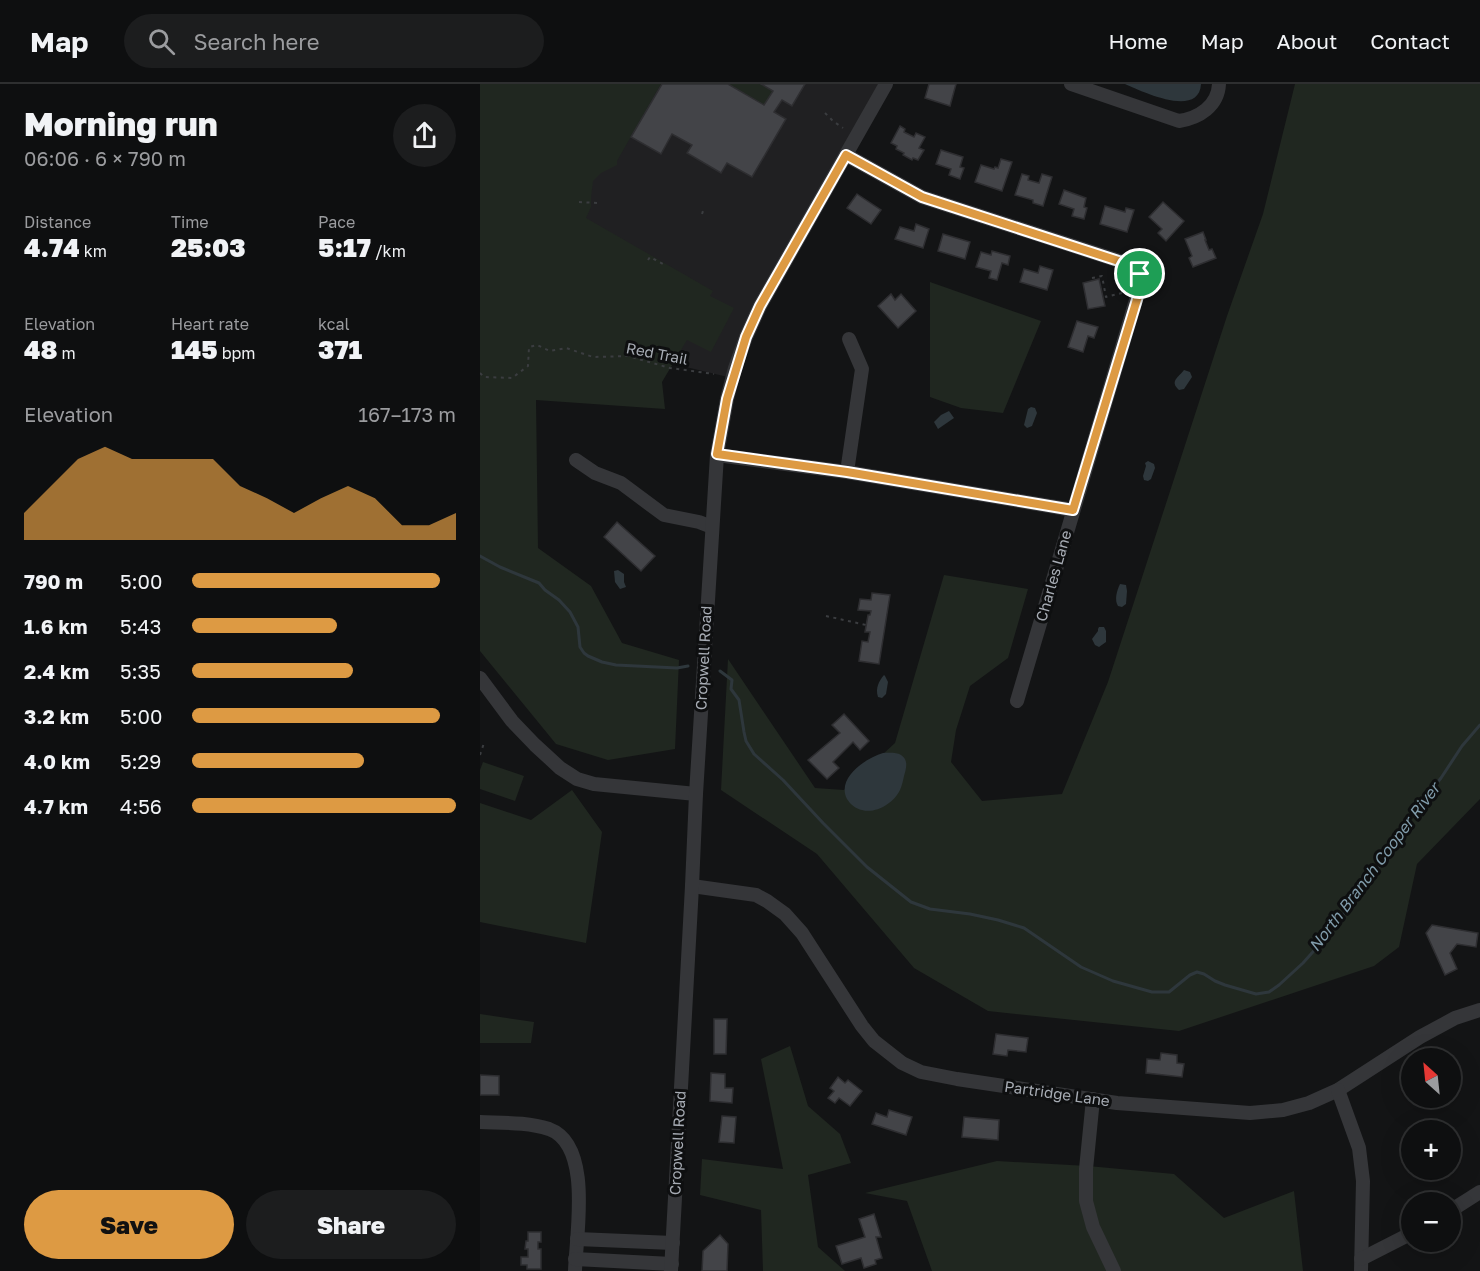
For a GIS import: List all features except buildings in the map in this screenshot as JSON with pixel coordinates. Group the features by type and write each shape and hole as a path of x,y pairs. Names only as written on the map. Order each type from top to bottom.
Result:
{"street":[{"name":"Cropwell Road","path":"672,1268 696,794 717,454 727,399 746,337 760,306 886,84"},
{"path":"1071,84 1179,121 1190,120 1209,108 1219,84"},
{"name":"Charles Lane","path":"846,155 922,197 1134,266 1140,274 1142,283 1017,701"},
{"path":"847,472 862,369 849,339"},
{"path":"717,454 847,472 1073,510"},
{"path":"576,460 595,473 621,483 664,515 712,527"},
{"path":"480,678 512,721 535,745 560,768 577,779 594,784 696,794"},
{"name":"Partridge Lane","path":"692,886 756,895 767,900 784,914 802,933 862,1026 874,1041 902,1064 921,1072 1117,1103 1250,1113 1283,1110 1309,1103 1338,1090 1420,1037 1455,1018 1480,1010"},
{"path":"1338,1090 1359,1148 1363,1181 1361,1265"},
{"path":"1093,1099 1086,1169 1086,1201 1093,1227 1114,1271"},
{"path":"480,1122 520,1123 550,1129 560,1135 569,1147 576,1164 579,1186 575,1265 672,1268"},
{"path":"1461,1204 1480,1192"},
{"path":"577,1239 673,1243"},
{"path":"1361,1265 1401,1240"}],"path":[{"path":"825,113 843,128"},
{"path":"579,202 597,203"},
{"path":"648,260 650,257 665,265"},
{"path":"1092,278 1102,276 1106,297 1129,291"},
{"name":"Red Trail","path":"480,373 484,377 512,378 528,366 529,346 537,345 550,351 566,348 593,357 628,356 670,368 714,374"},
{"path":"826,616 866,625"},
{"path":"480,755 484,743"}],"shaded area":[{"path":"480,84 886,84 795,245 732,378 527,329"},
{"path":"480,84 661,84 617,161 617,165 601,173 593,181 591,207 586,218 713,291 710,296 734,308 711,352 687,340 662,382 665,409 536,400 538,548 591,586 622,643 679,660 675,749 608,760 556,744 480,651"},
{"path":"728,84 761,84 773,91 764,105"},
{"path":"1125,84 1201,84 1198,94 1191,100 1180,101 1168,100"},
{"path":"1295,84 1480,84 1480,799 1417,864 1399,947 1374,966 1179,1031 988,1011 914,968 817,854 721,790 728,659 815,788 844,790 895,743 944,575 1028,589 1008,658 970,686 956,730 951,762 982,801 1062,794 1108,682 1227,316 1263,214"},
{"path":"930,282 1041,321 1003,413 961,408 930,397"},
{"path":"1184,370 1190,372 1192,377 1184,389 1179,390 1175,382"},
{"path":"1035,408 1037,413 1032,426 1027,428 1024,425 1028,409"},
{"path":"949,411 954,418 938,429 934,422"},
{"path":"1148,461 1154,464 1155,468 1148,481 1144,480 1143,476 1145,463"},
{"path":"618,570 624,574 626,587 620,589 615,582 614,571"},
{"path":"1120,584 1126,585 1127,591 1126,604 1122,607 1118,606 1116,601"},
{"path":"1099,627 1104,627 1106,631 1106,642 1099,647 1092,639"},
{"path":"884,675 888,682 886,694 882,698 878,697 877,691"},
{"path":"883,753 899,754 905,759 906,768 900,790 894,799 879,809 867,811 858,809 847,799 845,791 849,777 861,764"},
{"path":"483,762 524,776 515,801 480,789 480,770"},
{"path":"572,790 602,832 586,943 480,922 480,803 531,820"},
{"path":"480,1014 534,1022 531,1043 480,1043"},
{"path":"790,1046 808,1106 840,1134 851,1163 808,1175 818,1247 845,1271 763,1271 761,1210 700,1195 702,1159 783,1169 761,1059"},
{"path":"997,1161 1174,1174 1224,1218 1294,1191 1303,1271 932,1271 907,1201 865,1193"}],"waterway":[{"name":"North Branch Cooper River","path":"480,556 539,583 559,600 570,612 578,627 580,647 588,656 616,665 677,668 688,666"},
{"name":"North Branch Cooper River","path":"720,671 732,680 731,689 739,700 746,741 754,754 783,780 867,867 911,902 930,909 970,914 1024,928 1081,967 1113,981 1152,992 1169,992 1197,972 1225,985 1256,994 1269,992 1279,985 1327,936 1382,863 1412,814 1480,725"}],"route":[{"path":"846,155 922,197 1134,266 1140,274 1142,283 1073,510 847,472 717,454 727,399 746,337 760,306 846,155"}]}
